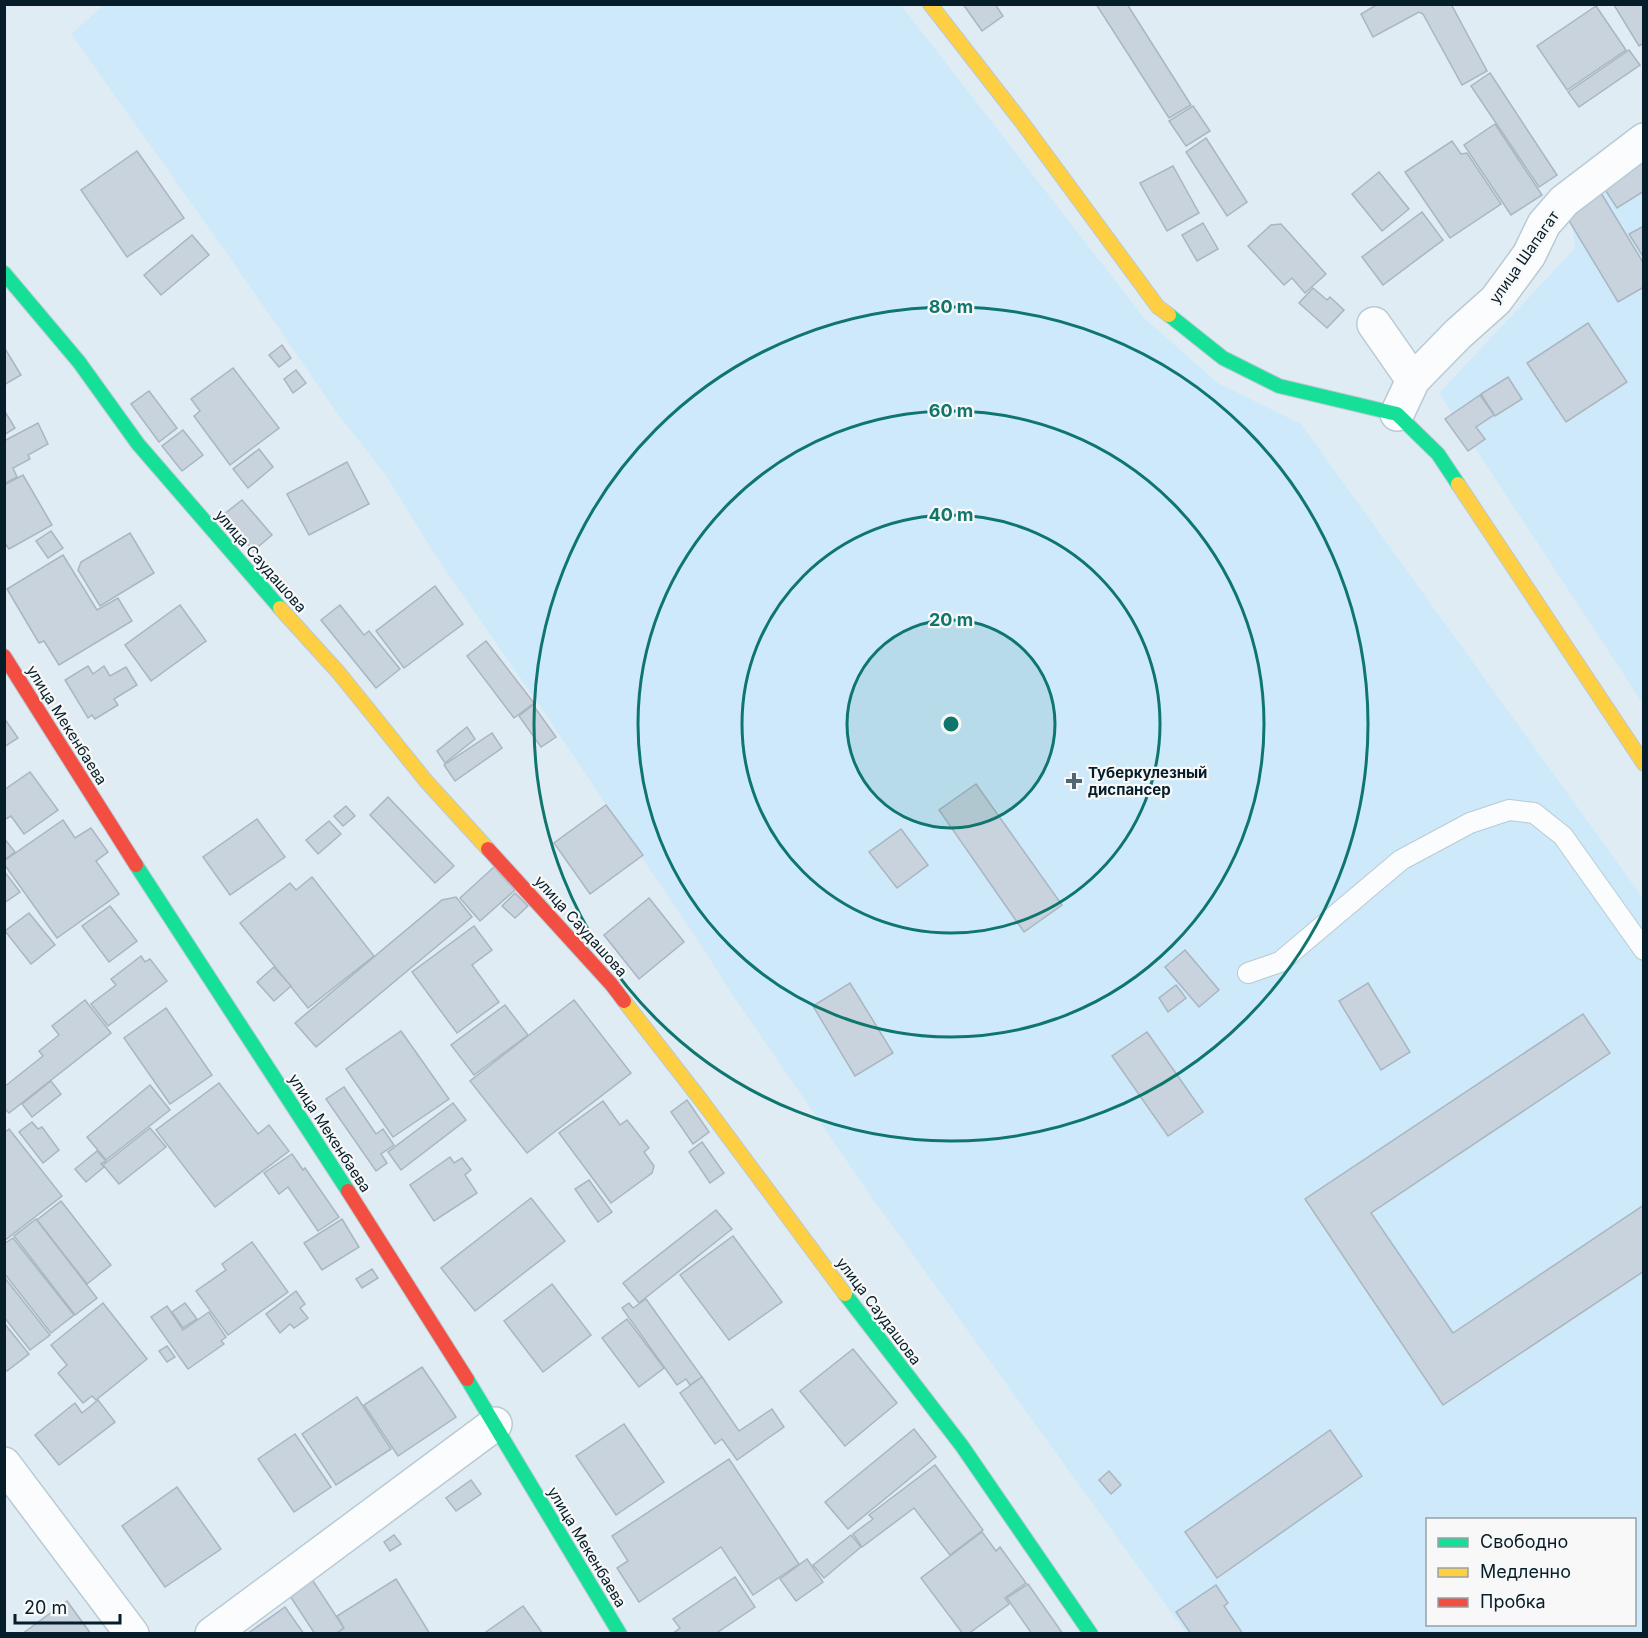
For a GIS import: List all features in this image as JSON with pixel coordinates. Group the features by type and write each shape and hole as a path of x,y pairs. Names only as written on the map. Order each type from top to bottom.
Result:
{"street":[{"path":"930,4 1021,121 1158,307 1223,358 1279,386 1397,414 1438,454 1644,764"},
{"name":"улица Шапагат","path":"1397,414 1413,381 1458,334 1496,300 1528,255 1544,224 1564,201 1644,140"},
{"name":"улица Саудашова","path":"4,273 79,363 138,444 240,563 339,673 426,781 611,984 962,1446 1091,1634"},
{"path":"1374,324 1413,381"},
{"name":"улица Мекенбаева","path":"4,656 495,1424 620,1634"},
{"path":"212,1634 495,1424"},
{"path":"4,1464 132,1634"}],"lane":[{"path":"1248,973 1280,962 1401,860 1470,823 1509,810 1534,813 1563,836 1644,950"}],"shaded area":[{"name":"Туберкулезный диспансер","path":"105,4 901,5 1144,318 1218,383 1301,424 1643,898 1643,1633 1186,1633 875,1202 437,558 385,474 337,413 71,34"},
{"path":"1643,162 1643,704 1439,393 1575,248 1572,215"}],"building":[{"path":"963,4 995,4 1003,16 982,31"},
{"path":"1096,4 1127,4 1191,105 1169,118"},
{"path":"1378,4 1451,4 1487,71 1462,85 1423,14 1419,12 1373,37 1361,14"},
{"path":"1644,4 1644,43 1639,46 1614,5"},
{"path":"1596,6 1626,50 1567,90 1537,46"},
{"path":"1629,50 1640,65 1579,107 1568,92"},
{"path":"1490,73 1557,175 1539,187 1471,86"},
{"path":"1193,106 1210,131 1186,146 1169,121"},
{"path":"1495,124 1542,195 1511,215 1464,145"},
{"path":"1206,138 1247,202 1227,216 1186,152"},
{"path":"1452,141 1461,154 1467,153 1501,204 1450,238 1405,172"},
{"path":"137,151 184,218 127,257 81,190"},
{"path":"1644,152 1644,191 1617,208 1602,185"},
{"path":"1173,166 1199,213 1167,231 1140,183"},
{"path":"1379,172 1409,209 1382,231 1352,194"},
{"path":"1601,193 1644,264 1644,287 1618,302 1565,214"},
{"path":"1422,212 1443,240 1383,285 1362,257"},
{"path":"1203,223 1218,249 1197,261 1182,235"},
{"path":"1281,224 1326,274 1305,293 1292,278 1284,285 1248,246 1271,225"},
{"path":"1644,226 1644,258 1629,234"},
{"path":"192,235 209,255 161,295 144,275"},
{"path":"1313,288 1327,300 1330,297 1344,310 1327,328 1299,303"},
{"path":"1588,323 1627,382 1566,422 1527,363"},
{"path":"282,345 291,358 279,367 269,355"},
{"path":"4,347 21,375 4,385"},
{"path":"233,368 279,428 230,465 194,416 200,411 191,399"},
{"path":"296,370 306,383 293,393 284,379"},
{"path":"1508,377 1522,399 1495,416 1481,394"},
{"path":"149,391 177,428 159,442 131,404"},
{"path":"1480,395 1494,415 1476,427 1485,439 1468,451 1445,419"},
{"path":"4,410 15,428 4,435"},
{"path":"38,423 48,444 28,455 30,459 13,468 17,477 4,484 4,441"},
{"path":"183,430 203,455 182,471 162,446"},
{"path":"259,449 273,467 248,488 233,469"},
{"path":"347,462 369,504 309,535 287,494"},
{"path":"23,475 52,525 9,549 4,542 4,485"},
{"path":"242,500 272,535 253,551 223,515"},
{"path":"51,531 63,548 48,558 36,541"},
{"path":"130,533 154,573 100,606 78,570 81,562"},
{"path":"63,555 97,610 118,598 132,621 59,665 44,641 39,643 7,589"},
{"path":"435,586 463,624 404,668 376,631"},
{"path":"180,605 206,641 151,681 125,645"},
{"path":"340,605 364,635 369,631 400,669 376,688 321,620"},
{"path":"486,641 534,703 514,718 467,656"},
{"path":"88,666 93,674 104,666 110,676 126,667 137,685 114,699 118,705 95,719 92,715 88,718 65,680"},
{"path":"533,705 556,737 541,747 519,716"},
{"path":"4,718 18,738 4,747"},
{"path":"467,727 475,739 445,763 437,751"},
{"path":"492,733 502,748 455,781 444,765"},
{"path":"30,772 58,810 24,834 11,816 4,820 4,790"},
{"path":"976,784 1062,905 1024,932 939,810"},
{"path":"388,797 454,866 435,883 370,815"},
{"path":"606,805 643,855 590,894 554,843"},
{"path":"346,806 355,816 343,826 334,816"},
{"path":"257,819 285,857 230,895 203,857"},
{"path":"63,820 75,838 91,828 108,852 96,861 119,894 57,938 4,861"},
{"path":"329,821 341,834 318,854 306,840"},
{"path":"901,829 928,865 897,888 869,852"},
{"path":"4,838 15,852 4,860"},
{"path":"494,867 515,890 480,921 460,898"},
{"path":"4,871 20,892 4,903"},
{"path":"312,877 374,956 308,1008 240,923 290,883 296,890"},
{"path":"515,893 528,906 515,918 502,906"},
{"path":"456,897 472,917 316,1047 295,1023 442,900"},
{"path":"649,898 684,942 639,979 604,935"},
{"path":"110,906 137,941 109,962 82,926"},
{"path":"29,913 55,945 31,964 5,931"},
{"path":"474,926 492,950 472,965 499,1002 457,1033 412,972"},
{"path":"1185,950 1219,990 1199,1007 1165,967"},
{"path":"141,956 145,962 150,959 167,981 108,1026 91,1004 116,985 111,979"},
{"path":"274,967 291,986 274,1001 257,982"},
{"path":"850,983 893,1053 855,1076 813,1006"},
{"path":"1368,983 1410,1052 1381,1070 1339,1001"},
{"path":"1176,985 1186,998 1168,1012 1159,998"},
{"path":"85,1000 111,1033 9,1113 4,1108 4,1087 43,1056 39,1051 59,1035 52,1026"},
{"path":"574,1000 631,1073 527,1153 470,1081"},
{"path":"505,1005 528,1035 474,1075 451,1045"},
{"path":"166,1008 212,1075 170,1104 124,1038"},
{"path":"1583,1014 1610,1053 1371,1213 1453,1333 1644,1205 1644,1271 1443,1405 1305,1199"},
{"path":"401,1031 449,1099 393,1137 346,1069"},
{"path":"1147,1032 1203,1112 1168,1136 1112,1056"},
{"path":"51,1081 61,1094 32,1117 22,1104"},
{"path":"219,1083 258,1134 269,1125 289,1151 215,1207 156,1130"},
{"path":"150,1085 170,1110 106,1160 87,1137"},
{"path":"344,1087 376,1134 383,1129 394,1145 381,1154 387,1163 376,1171 326,1099"},
{"path":"687,1100 709,1132 693,1144 671,1112"},
{"path":"603,1101 620,1125 627,1120 649,1148 644,1152 654,1166 652,1173 611,1203 559,1133"},
{"path":"453,1103 466,1120 401,1170 388,1152"},
{"path":"32,1122 38,1129 42,1127 59,1150 43,1163 19,1132"},
{"path":"150,1128 166,1147 119,1184 103,1165"},
{"path":"9,1129 62,1196 4,1241 4,1133"},
{"path":"702,1142 724,1173 710,1183 689,1152"},
{"path":"97,1151 106,1161 101,1164 104,1167 86,1182 75,1169"},
{"path":"292,1154 303,1170 305,1168 339,1217 318,1231 288,1187 279,1194 264,1173"},
{"path":"450,1157 454,1163 462,1158 471,1170 465,1175 477,1193 434,1221 410,1185"},
{"path":"589,1180 612,1212 598,1222 575,1189"},
{"path":"531,1198 565,1241 475,1311 441,1268"},
{"path":"61,1201 111,1265 87,1284 37,1220"},
{"path":"716,1210 732,1229 639,1303 623,1283"},
{"path":"36,1219 97,1298 75,1315 14,1236"},
{"path":"342,1219 359,1247 322,1270 304,1243"},
{"path":"733,1236 782,1302 729,1340 680,1275"},
{"path":"13,1238 74,1315 51,1333 4,1273 4,1244"},
{"path":"252,1242 288,1292 228,1335 196,1291 226,1270 222,1264"},
{"path":"372,1269 378,1278 362,1288 356,1279"},
{"path":"4,1277 50,1335 30,1350 4,1317"},
{"path":"552,1284 591,1335 543,1372 504,1321"},
{"path":"296,1291 305,1304 300,1308 308,1318 294,1328 290,1324 280,1333 266,1314"},
{"path":"646,1299 702,1377 690,1385 686,1379 677,1385 622,1308 629,1303 633,1308"},
{"path":"103,1303 147,1359 96,1400 92,1396 83,1403 58,1373 67,1365 51,1345"},
{"path":"185,1303 197,1319 183,1328 172,1312"},
{"path":"167,1306 183,1330 209,1312 226,1337 221,1341 224,1344 188,1369 151,1317"},
{"path":"627,1319 664,1368 639,1387 602,1338"},
{"path":"4,1323 29,1354 7,1371 4,1368"},
{"path":"167,1346 175,1357 167,1362 159,1351"},
{"path":"853,1349 897,1403 845,1446 800,1391"},
{"path":"422,1367 456,1417 398,1456 364,1405"},
{"path":"702,1377 739,1431 772,1409 784,1427 737,1460 722,1439 715,1444 680,1393"},
{"path":"357,1397 391,1449 336,1485 302,1434"},
{"path":"98,1400 115,1422 59,1465 35,1435 75,1403 82,1413"},
{"path":"624,1424 664,1482 616,1515 576,1456"},
{"path":"914,1429 936,1457 848,1529 825,1502"},
{"path":"1330,1430 1362,1476 1217,1578 1185,1532"},
{"path":"295,1434 331,1487 294,1512 258,1459"},
{"path":"729,1459 799,1564 753,1595 721,1547 639,1602 617,1568 628,1561 612,1536"},
{"path":"935,1465 983,1530 950,1555 914,1508 862,1547 853,1534 873,1519 869,1515"},
{"path":"1109,1471 1121,1485 1111,1494 1099,1480"},
{"path":"471,1480 481,1494 456,1511 446,1498"},
{"path":"177,1487 221,1549 165,1587 122,1526"},
{"path":"982,1532 996,1551 1000,1547 1026,1583 1005,1598 1009,1604 968,1634 963,1634 921,1578"},
{"path":"394,1535 401,1544 390,1551 384,1542"},
{"path":"851,1535 861,1547 824,1578 813,1565"},
{"path":"807,1559 823,1582 796,1601 780,1579"},
{"path":"735,1577 755,1607 715,1634 672,1634 680,1628 673,1619"},
{"path":"311,1578 344,1628 335,1634 315,1634 288,1593"},
{"path":"396,1579 430,1634 336,1634 344,1628 337,1616"},
{"path":"1028,1584 1063,1634 1032,1634 1007,1598"},
{"path":"1216,1585 1228,1603 1224,1606 1243,1634 1191,1634 1176,1612"},
{"path":"67,1601 91,1634 22,1634"},
{"path":"523,1606 543,1634 487,1634 486,1632"},
{"path":"285,1607 304,1634 247,1634"}],"traffic: fast":[{"path":"4,273 79,362 138,444 280,608"},
{"path":"1169,315 1223,358 1279,386 1397,414 1438,454 1458,484"},
{"path":"136,865 348,1191"},
{"path":"845,1294 962,1446 1091,1634"},
{"path":"467,1379 620,1634"}],"traffic: slow":[{"path":"930,4 1021,121 1158,307 1169,315"},
{"path":"1458,484 1644,764"},
{"path":"280,608 339,673 426,781 488,849"},
{"path":"624,1001 701,1100 845,1294"}],"traffic: jam":[{"path":"4,656 136,865"},
{"path":"488,849 624,1001"},
{"path":"348,1191 467,1379"}],"place":[{"name":"Туберкулезный диспансер","path":"1074,781"}]}
